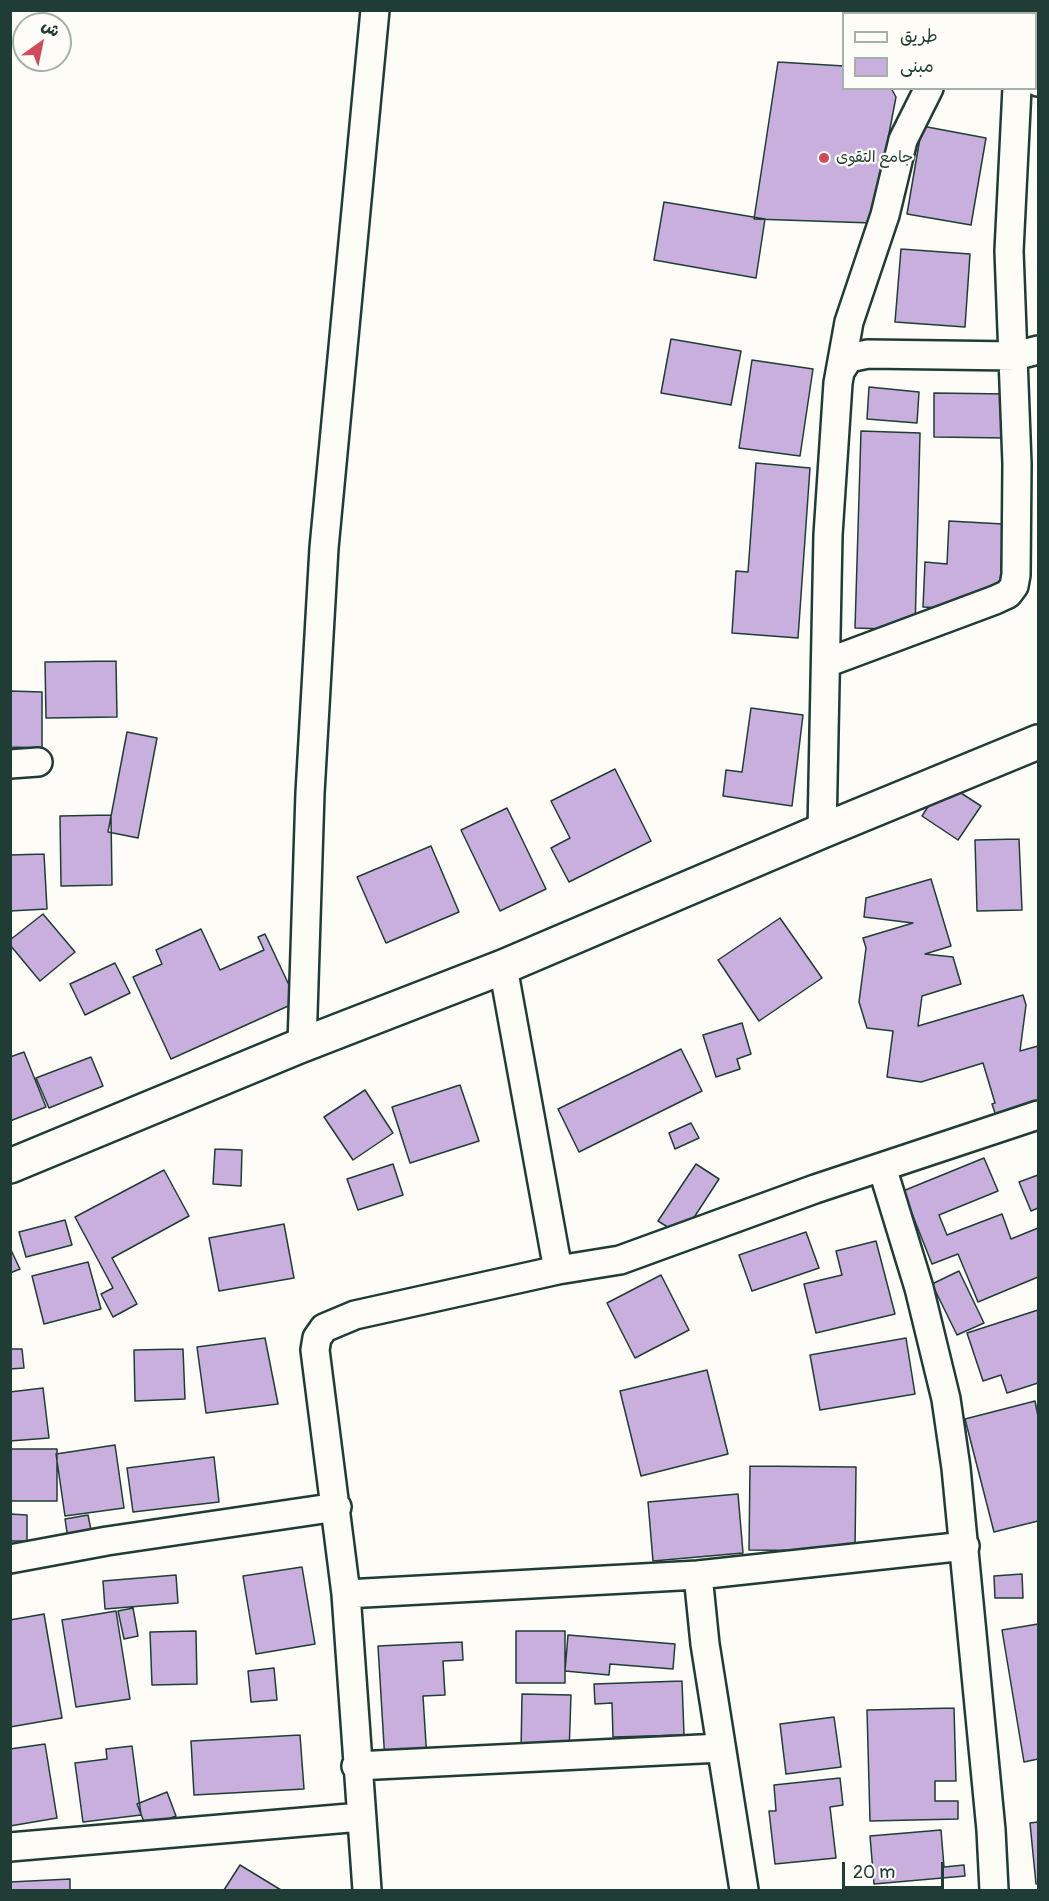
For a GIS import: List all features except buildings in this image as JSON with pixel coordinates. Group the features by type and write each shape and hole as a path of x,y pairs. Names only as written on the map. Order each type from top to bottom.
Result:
{"main road":[{"path":"10,1166 302,1045 503,967 1038,742"}],"street":[{"path":"302,1045 310,793 324,548 375,10"},
{"path":"822,831 830,502 841,370 849,322 885,215 903,140 928,90"},
{"path":"826,663 995,600 1008,594 1014,586 1017,475 1027,353 1010,316 1009,251 1017,90"},
{"path":"841,370 849,358 868,354 1027,353"},
{"path":"10,764 38,762"},
{"path":"503,967 558,1270"},
{"path":"367,1890 356,1766 346,1594 337,1507 315,1350 317,1338 324,1328 355,1315 558,1270 620,1260 882,1167 1038,1119"},
{"path":"882,1167 919,1288 946,1399 965,1546 993,1890"},
{"path":"10,1558 337,1507"},
{"path":"346,1594 698,1575 965,1546"},
{"path":"698,1575 705,1644 744,1890"},
{"path":"356,1766 721,1748"},
{"path":"10,1847 362,1817"}],"place":[{"name":"جامع التقوى","path":"824,158"}]}
